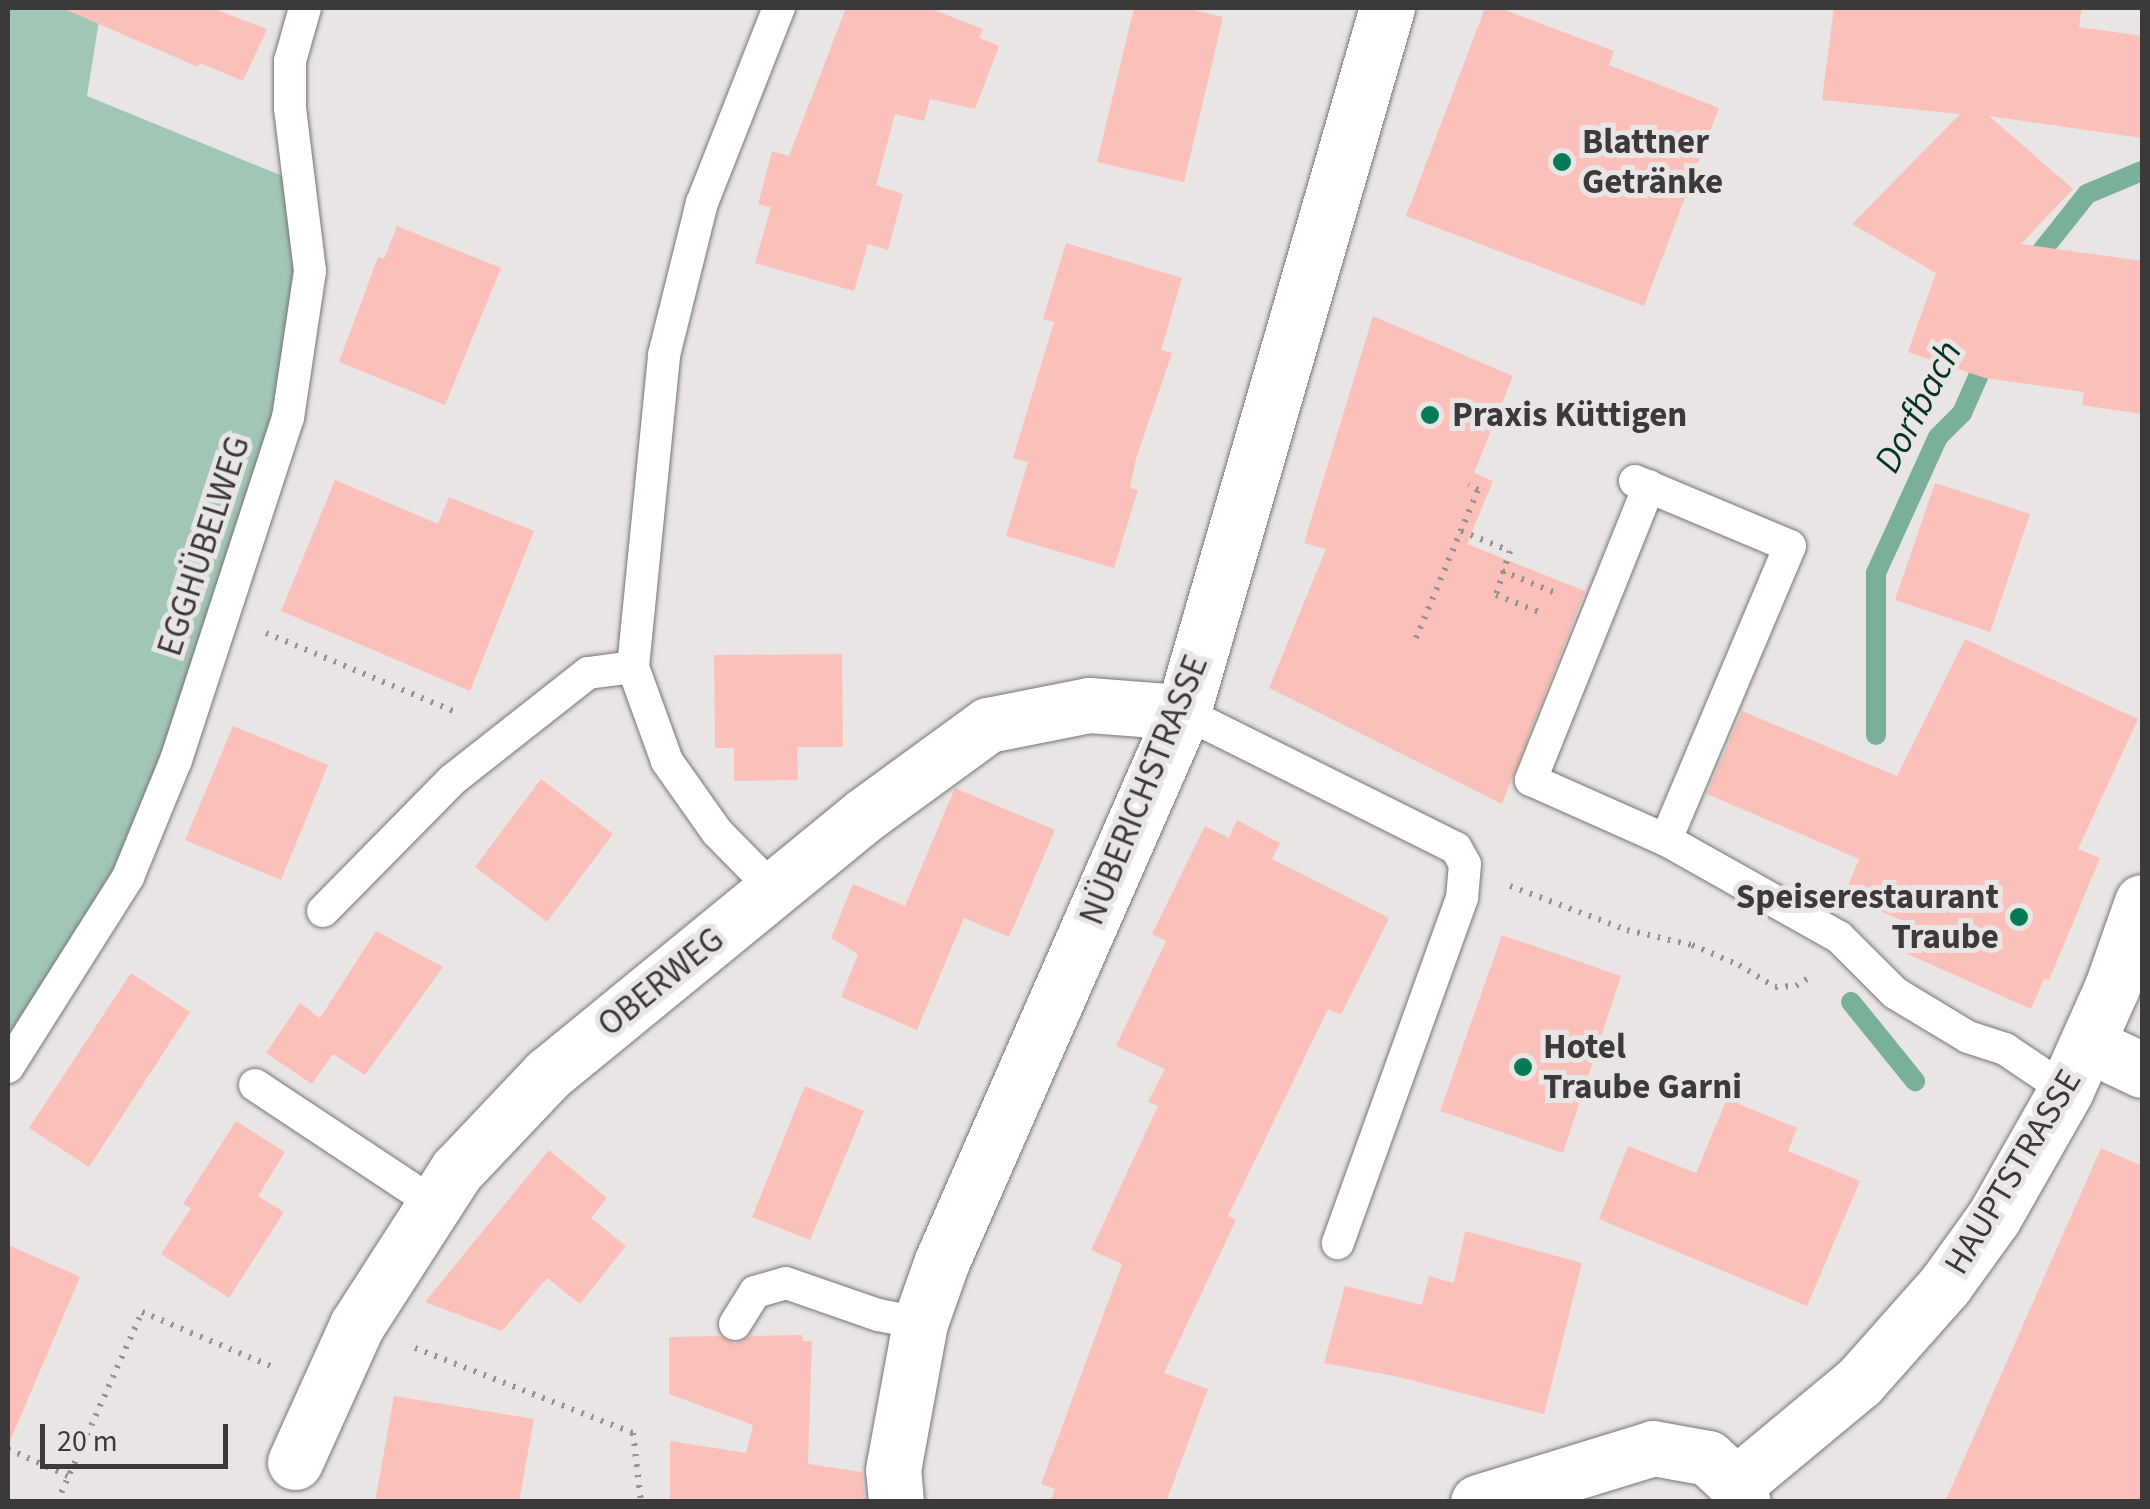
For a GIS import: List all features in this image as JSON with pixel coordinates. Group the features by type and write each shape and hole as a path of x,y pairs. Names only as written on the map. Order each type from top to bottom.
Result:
{"street":[{"name":"NÜBERICHSTRASSE","path":"896,1502 893,1470 920,1323 942,1261 1182,712 1386,8"},
{"name":"OBERWEG","path":"295,1462 357,1326 434,1204 457,1170 548,1074 864,816 988,725 1088,705 1182,712"},
{"name":"HAUPTSTRASSE","path":"1740,1493 1858,1382 1945,1286 1994,1217 2077,1067 2142,902"},
{"path":"2077,1067 2142,1070"},
{"path":"1478,1502 1653,1448 1708,1458 1740,1493"}],"lane":[{"name":"EGGHÜBELWEG","path":"8,1067 128,876 176,760 288,418 310,271 290,108 290,61 305,8"},
{"path":"774,890 718,832 667,761 633,667 664,355 702,203 780,8"},
{"path":"1666,840 1790,546 1642,484 1531,780 1666,840 1849,946 1902,972 1979,1019 2005,1050 2077,1067"},
{"path":"323,911 452,780 588,672 633,667"},
{"path":"1182,712 1456,848 1465,864 1462,898 1338,1242"},
{"path":"255,1086 434,1204"},
{"path":"735,1324 754,1292 786,1283 878,1315 920,1323"}],"path":[{"path":"1416,638 1478,490 1468,485"},
{"path":"1460,530 1510,551 1496,595 1554,618"},
{"path":"1502,571 1547,590"},
{"path":"224,616 510,735"},
{"path":"1465,864 1506,885 1627,930 1692,945 1740,965 1775,987 1796,986 1849,946"},
{"path":"57,1502 142,1312 327,1389"},
{"path":"357,1326 634,1433 642,1502"},
{"path":"8,1449 68,1476"}],"green space":[{"path":"8,8 101,8 87,96 302,184 288,418 176,760 8,1067"}],"building":[{"path":"62,8 211,8 267,29 243,81 200,63 198,67"},
{"path":"846,8 929,8 983,29 979,38 999,46 975,109 930,99 924,121 895,114 876,185 903,194 888,250 868,244 854,291 755,263 771,207 758,204 772,151 789,156"},
{"path":"1134,8 1184,8 1223,17 1184,182 1097,162"},
{"name":"Blattner Getränke","path":"1485,8 1499,8 1614,51 1609,65 1719,108 1644,306 1406,216"},
{"path":"1834,8 2082,8 2079,27 2142,36 2142,138 1989,116 2073,189 2021,244 2142,261 2142,414 2082,405 2084,392 1985,378 1908,352 1936,273 1852,224 1960,114 1822,100"},
{"path":"397,226 501,268 445,405 339,362 378,257 384,259"},
{"path":"1066,243 1182,278 1161,350 1172,353 1136,459 1130,488 1138,490 1114,568 1006,536 1028,462 1013,458 1054,322 1043,319"},
{"path":"1373,316 1513,376 1474,473 1493,481 1467,544 1585,591 1502,804 1269,688 1326,549 1304,543"},
{"path":"335,480 438,524 449,497 534,531 470,691 281,611"},
{"path":"1935,483 2030,514 1990,632 1895,600"},
{"path":"1965,639 2138,719 2078,849 2100,858 2049,980 2044,979 2031,1009 1903,952 1913,925 1844,896 1859,859 1707,794 1742,711 1897,776"},
{"path":"842,654 843,747 797,747 798,780 734,781 734,748 715,748 714,655"},
{"path":"233,726 328,765 281,880 185,840"},
{"path":"541,779 613,834 547,922 475,867"},
{"path":"955,788 1055,830 1009,937 964,918 917,1030 841,997 858,954 831,938 853,884 905,906"},
{"path":"1237,820 1280,843 1272,859 1389,918 1341,1015 1328,1009 1228,1216 1236,1220 1164,1373 1208,1389 1166,1502 1050,1502 1055,1489 1041,1484 1122,1264 1091,1250 1158,1106 1148,1102 1165,1069 1116,1046 1166,941 1152,934 1205,826 1229,838"},
{"path":"376,931 443,967 365,1075 333,1054 312,1084 266,1053 300,1003 320,1018"},
{"name":"Hotel Traube Garni","path":"1502,935 1621,976 1563,1153 1440,1111"},
{"path":"131,973 190,1012 89,1167 29,1128"},
{"path":"805,1086 864,1111 810,1240 752,1217"},
{"path":"1727,1099 1797,1128 1788,1151 1860,1181 1807,1306 1599,1219 1628,1146 1696,1173"},
{"path":"236,1121 285,1152 258,1196 284,1212 229,1298 161,1254 191,1208 183,1204"},
{"path":"2101,1148 2142,1166 2142,1502 1945,1502"},
{"path":"549,1150 607,1198 591,1218 626,1246 580,1304 547,1278 502,1331 425,1302"},
{"path":"1465,1231 1582,1263 1544,1414 1395,1376 1324,1363 1345,1286 1422,1305 1429,1276 1454,1283"},
{"path":"8,1245 80,1277 8,1446"},
{"path":"802,1335 803,1341 812,1341 808,1464 862,1472 865,1502 670,1502 670,1441 746,1453 753,1425 669,1394 669,1337 720,1336 735,1344 751,1336"},
{"path":"394,1396 534,1419 519,1502 375,1502"}],"waterway":[{"name":"Dorfbach","path":"2029,267 2087,194 2142,171"},
{"name":"Dorfbach","path":"1876,735 1876,573 1938,437 1962,413 1989,352"},
{"name":"Dorfbach","path":"1851,1002 1915,1081"}],"place":[{"name":"Blattner Getränke","path":"1562,162"},
{"name":"Praxis Küttigen","path":"1430,415"},
{"name":"Speiserestaurant Traube","path":"2019,917"},
{"name":"Hotel Traube Garni","path":"1523,1067"}]}
